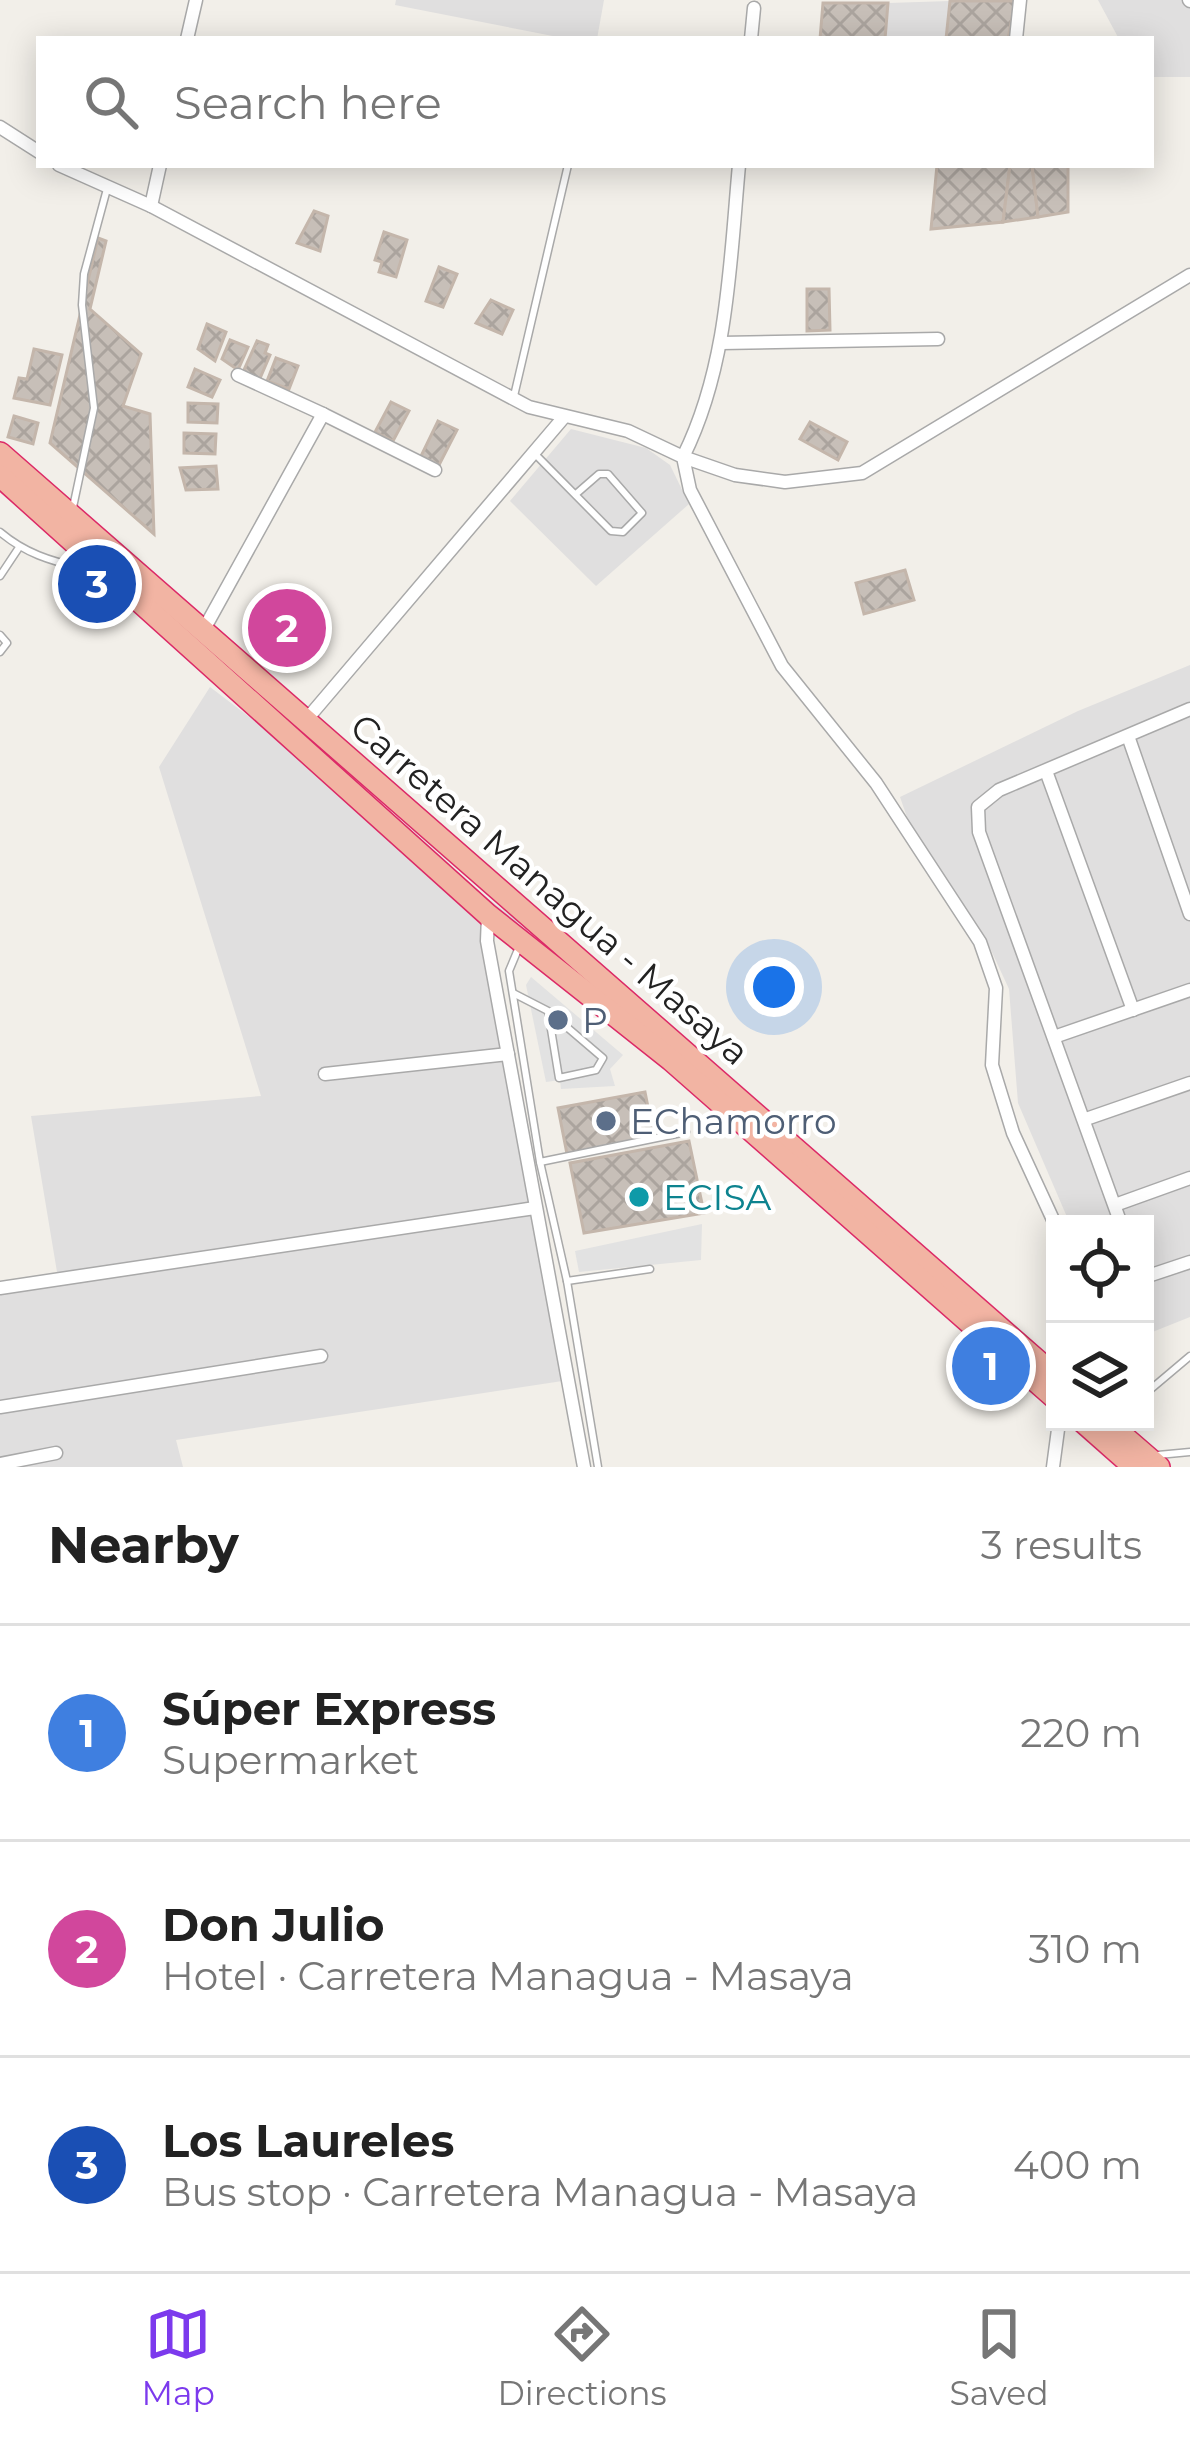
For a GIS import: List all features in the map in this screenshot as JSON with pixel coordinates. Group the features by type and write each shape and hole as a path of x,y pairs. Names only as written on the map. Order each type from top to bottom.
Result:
{"highway":[{"name":"Carretera Managua - Masaya","path":"0,453 1046,1364"},
{"name":"Carretera Managua - Masaya","path":"0,476 488,915 670,1060 1046,1390"},
{"path":"1097,1431 1147,1464"},
{"path":"1117,1431 1147,1464"}],"street":[{"path":"189,36 196,0"},
{"path":"1016,36 1019,0"},
{"path":"751,36 754,8"},
{"path":"0,127 36,150"},
{"path":"64,168 151,206 514,399 628,430 683,458 770,481 832,481 862,473 1190,275"},
{"path":"151,206 159,168"},
{"path":"739,168 721,343 696,431 683,458 690,490 782,666 875,783 980,942 996,988 992,1065 1013,1133 1051,1215"},
{"path":"721,343 938,339"},
{"path":"238,375 435,470"},
{"path":"203,631 323,414"},
{"path":"307,718 564,416"},
{"path":"1118,1215 979,832 978,807 999,790 1190,710"},
{"path":"1128,736 1190,914"},
{"path":"1046,771 1133,1010"},
{"path":"488,915 487,941 584,1467"},
{"path":"1054,1037 1190,990"},
{"path":"326,1074 508,1054"},
{"path":"1086,1119 1190,1083"},
{"path":"1115,1205 1190,1178"},
{"path":"0,1288 535,1208"},
{"path":"1154,1273 1190,1262"},
{"path":"0,1407 321,1356"},
{"path":"1053,1467 1058,1431"},
{"path":"0,1464 56,1453"}],"lane":[{"path":"514,399 567,168"},
{"path":"71,515 94,408 82,305 84,274 107,188"},
{"path":"534,452 611,531 623,532 642,513 608,474 599,474 576,494"},
{"path":"0,532 19,548 82,568 95,560"},
{"path":"0,576 19,548"},
{"path":"0,634 7,643 0,652"},
{"path":"521,941 509,971 598,1467"},
{"path":"513,992 548,1011 603,1058 596,1070 560,1078 548,1011"},
{"path":"540,1162 686,1132"},
{"path":"567,1281 650,1269"},
{"path":"1154,1386 1190,1356"},
{"path":"1147,1464 1173,1450 1190,1453"}],"shaded area":[{"path":"396,0 604,0 598,36 553,36 395,5"},
{"path":"1098,0 1190,0 1190,77 1154,77 1154,36 1117,36"},
{"path":"950,1 946,36 885,36 888,3"},
{"path":"571,429 646,448 670,465 689,504 596,586 510,501"},
{"path":"1190,665 1190,1317 1154,1331 1154,1215 1066,1215 1018,1103 1009,989 984,935 908,820 900,797 1078,711"},
{"path":"210,687 519,922 487,941 569,1380 176,1440 183,1467 0,1467 0,1286 58,1278 31,1116 261,1096 159,767"},
{"name":"P","path":"531,977 623,1055 610,1069 615,1086 561,1089 560,1080 546,1082 526,985"},
{"path":"702,1224 701,1260 579,1272 575,1251"}],"building":[{"path":"950,1 1015,1 1009,36 946,36"},
{"path":"823,3 888,3 885,36 820,36"},
{"path":"937,168 1010,168 1003,222 931,229"},
{"path":"1010,168 1032,168 1038,217 1003,222"},
{"path":"1032,168 1068,168 1068,212 1038,217"},
{"path":"314,211 328,216 320,251 297,243"},
{"path":"384,232 407,240 396,277 379,272 382,262 375,260"},
{"path":"98,238 106,241 90,309 141,354 123,406 150,414 154,534 50,443"},
{"path":"439,267 457,274 443,307 426,301"},
{"path":"807,289 829,289 830,330 807,331"},
{"path":"491,300 513,310 502,334 476,323"},
{"path":"207,324 226,332 215,361 198,349"},
{"path":"230,340 248,347 238,370 222,359"},
{"path":"257,341 268,345 265,353 270,355 258,383 244,370"},
{"path":"34,349 62,355 50,405 14,398 19,378 27,379"},
{"path":"276,358 298,366 289,389 267,381"},
{"path":"195,369 220,380 212,397 188,387"},
{"path":"391,402 409,411 393,441 375,432"},
{"path":"188,403 218,404 217,423 188,422"},
{"path":"14,416 38,423 33,444 8,437"},
{"path":"438,421 457,430 439,465 421,456"},
{"path":"810,422 847,442 838,460 800,439"},
{"path":"184,433 216,434 215,454 184,453"},
{"path":"216,466 218,489 186,490 180,468"},
{"path":"905,570 914,600 864,614 856,583"},
{"path":"645,1092 654,1137 567,1154 558,1108"},
{"name":"ECISA","path":"689,1141 704,1213 584,1233 570,1163"}],"place":[{"name":"Los Laureles","path":"97,584"},
{"name":"Don Julio","path":"287,628"},
{"name":"P","path":"558,1020"},
{"name":"EChamorro","path":"606,1121"},
{"name":"ECISA","path":"639,1197"},
{"name":"Súper Express","path":"991,1366"}]}
